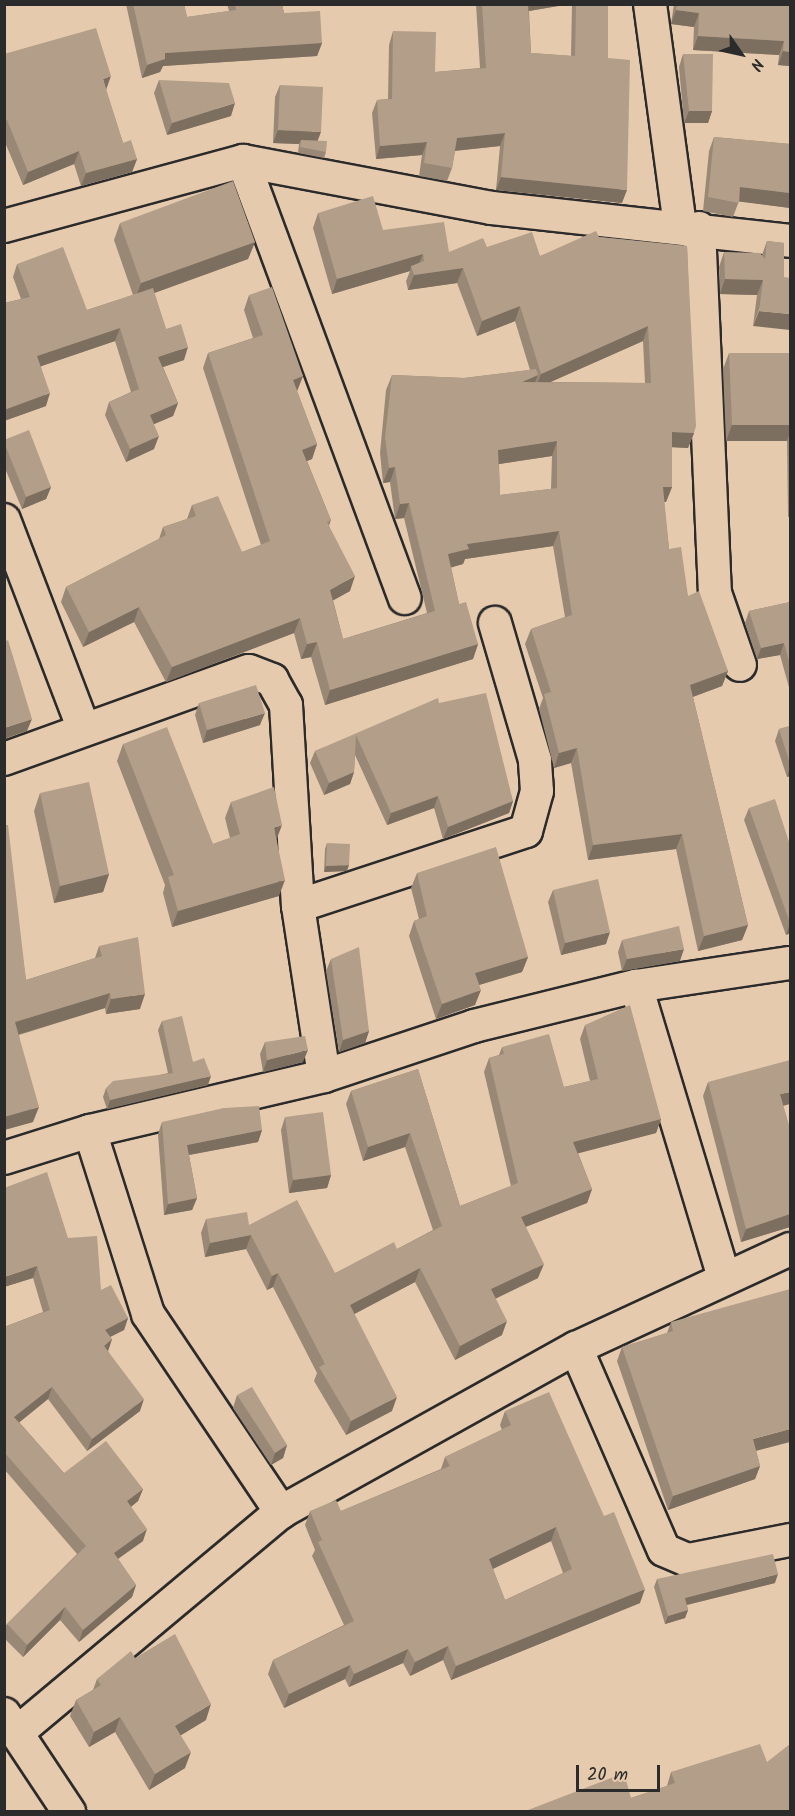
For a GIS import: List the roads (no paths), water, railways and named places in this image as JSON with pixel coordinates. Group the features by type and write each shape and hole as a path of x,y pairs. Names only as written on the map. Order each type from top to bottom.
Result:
{"street":[{"path":"650,4 689,226 715,593 740,665"},
{"path":"243,161 405,598"},
{"path":"4,226 243,161 492,208 689,226 790,241"},
{"path":"4,520 84,729"},
{"path":"298,906 526,831 537,791 535,760 495,623"},
{"path":"4,759 249,671 272,680 286,705 298,906 324,1076"},
{"path":"4,1158 90,1131 324,1076 474,1026 636,986 790,963"},
{"path":"636,986 724,1277"},
{"path":"90,1131 148,1314 281,1512"},
{"path":"69,1812 12,1723 281,1512 576,1348 724,1277 790,1249"},
{"path":"576,1348 664,1550 688,1560 790,1540"}]}
